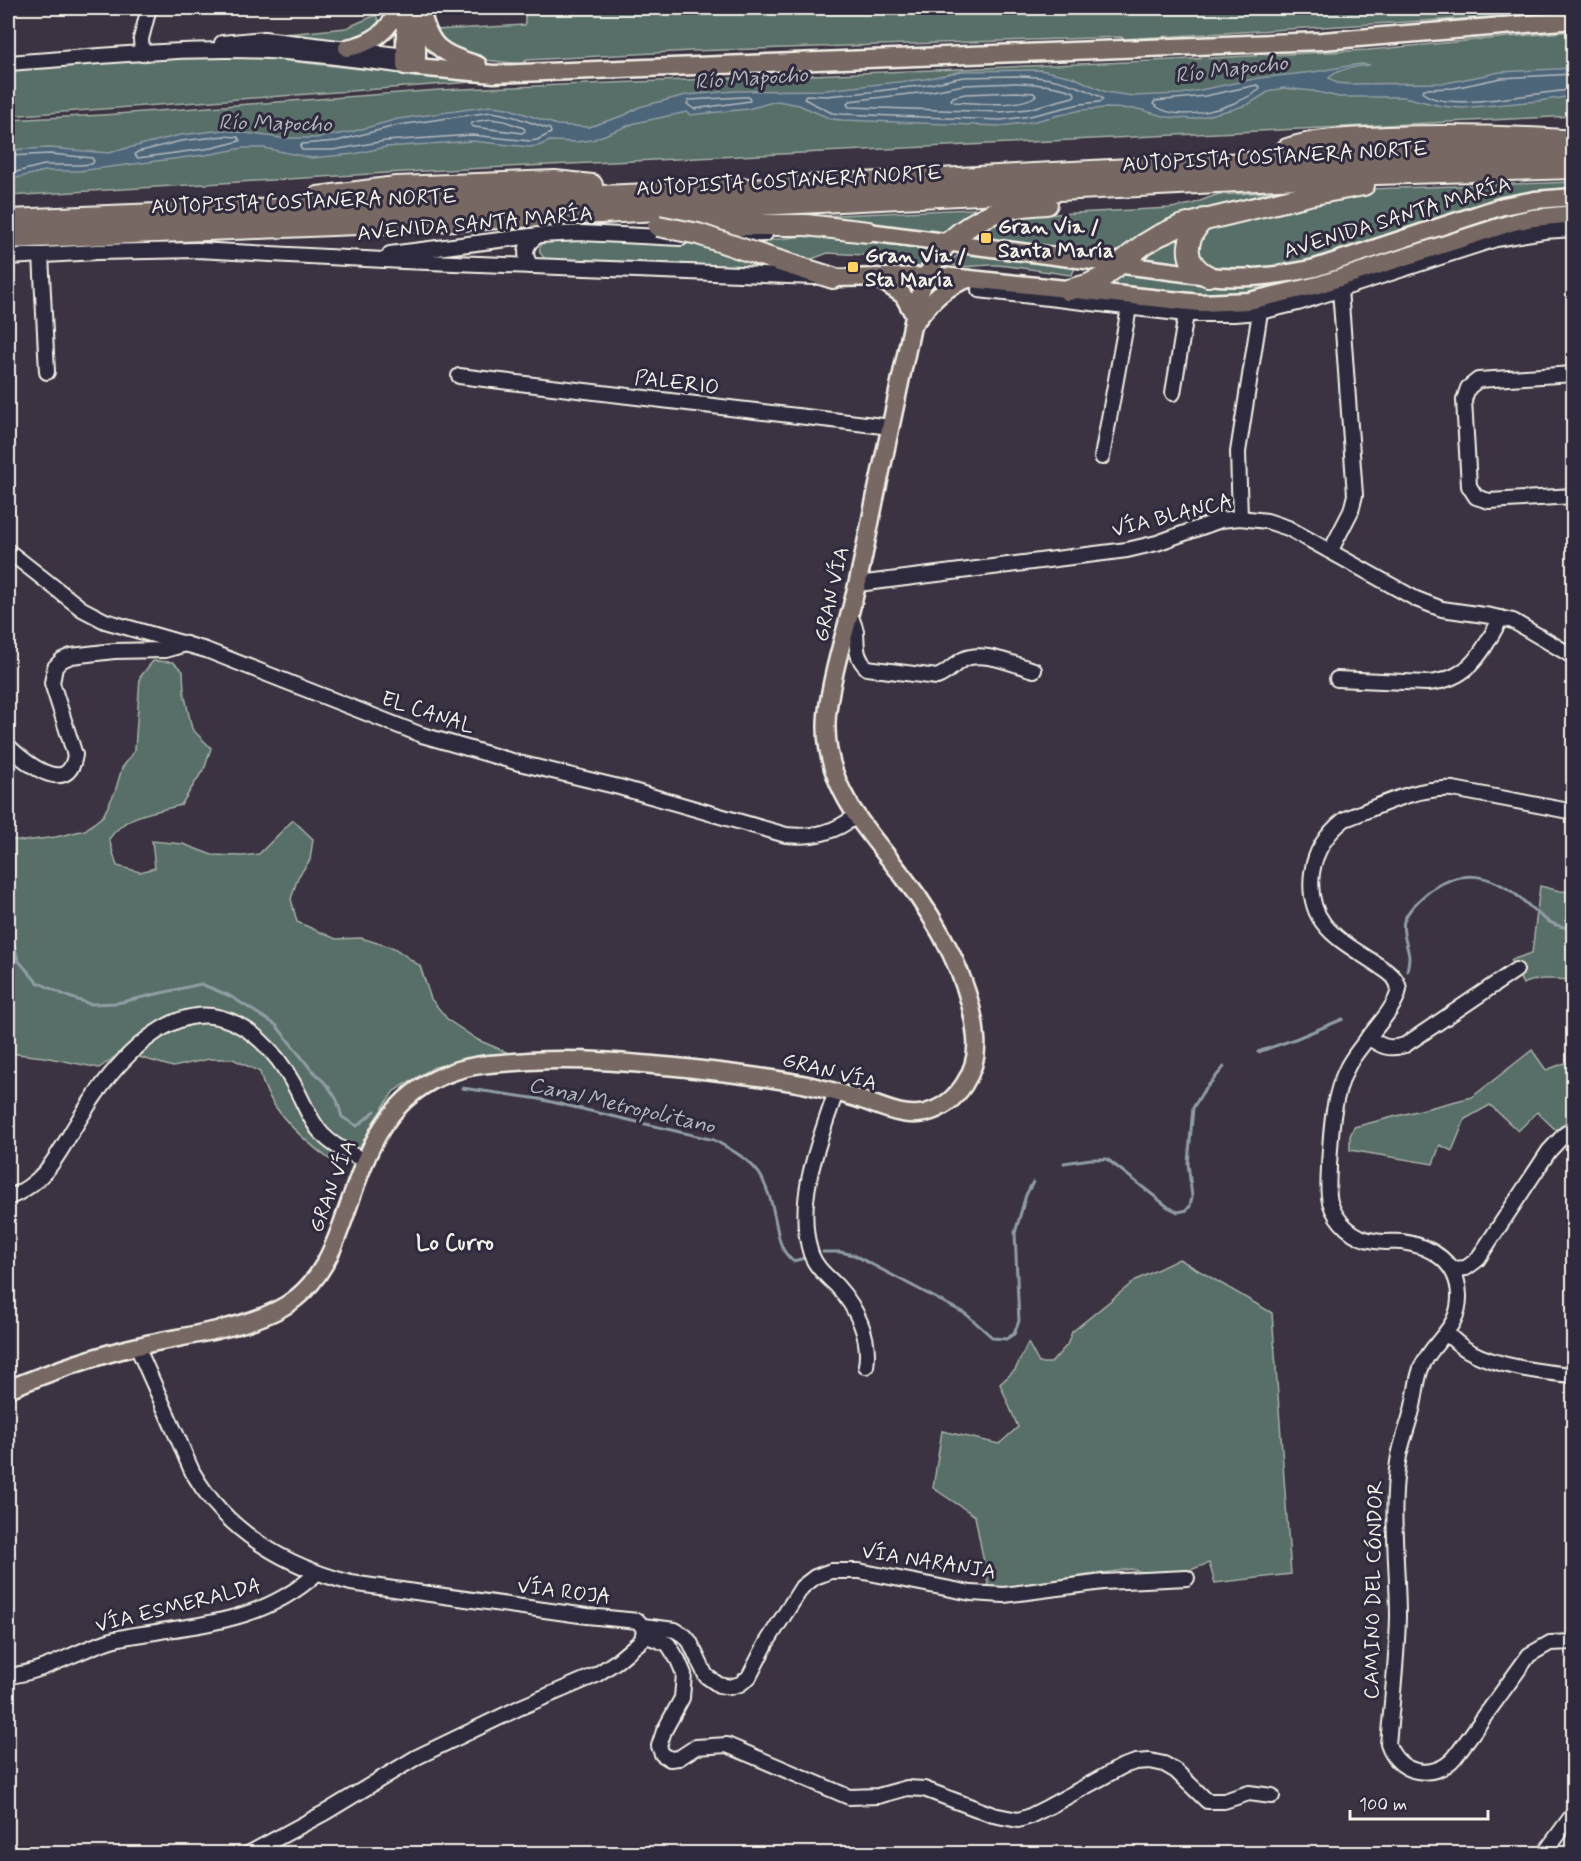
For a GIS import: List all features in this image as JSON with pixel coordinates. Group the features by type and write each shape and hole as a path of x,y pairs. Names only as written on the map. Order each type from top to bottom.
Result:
{"highway":[{"path":"1287,149 1328,140 1417,136 1485,135 1574,141"},
{"name":"AUTOPISTA COSTANERA NORTE","path":"8,220 650,194 1362,157 1574,151"},
{"name":"AUTOPISTA COSTANERA NORTE","path":"8,238 553,216 1377,174 1574,168"},
{"path":"1059,290 1094,282 1158,236 1204,219 1353,187 1498,170"},
{"path":"254,210 297,200 375,189 555,181 592,185"},
{"path":"949,242 975,221 1008,208 1171,198 1197,191"},
{"path":"553,216 575,220 658,226 698,234 833,278"},
{"path":"1204,219 1191,236 1189,251 1194,265 1208,276"},
{"path":"687,220 711,225 806,225 868,232"}],"main road":[{"path":"347,48 363,44 376,37 388,27 398,8"},
{"path":"405,8 411,61"},
{"path":"411,61 419,8"},
{"path":"419,8 425,28 438,47 449,56 478,65"},
{"path":"411,61 494,74 523,71 1322,41 1574,20"},
{"path":"411,61 478,65 523,71"},
{"name":"AVENIDA SANTA MARÍA","path":"868,232 1208,276 1254,278 1307,269 1503,206 1535,200 1574,197"},
{"name":"AVENIDA SANTA MARÍA","path":"833,278 926,275 975,284 1200,303 1229,303 1266,299 1335,280 1514,222 1574,214"},
{"name":"GRAN VÍA","path":"8,1389 58,1369 137,1346 256,1320 275,1312 296,1298 314,1281 327,1260 364,1161 383,1124 408,1097 441,1076 454,1071 480,1065 541,1061 613,1062 767,1077 836,1092 910,1114 930,1112 954,1097 966,1081 974,1064 977,1045 973,1017 962,981 938,929 908,882 847,800 835,776 827,731 830,700 858,584 913,320 926,275 949,242"},
{"path":"1059,290 1080,276 1083,268 1077,259"},
{"path":"876,277 903,296 913,320"},
{"name":"GRAN VÍA","path":"913,320 944,290 975,284"}],"street":[{"path":"142,54 141,39 149,8"},
{"path":"185,51 204,45 264,39 347,48 411,61"},
{"path":"8,63 185,51 268,51 411,61"},
{"name":"AVENIDA SANTA MARÍA","path":"975,284 1129,308 1186,314 1260,312 1298,303 1496,239 1536,232 1574,229"},
{"name":"AVENIDA SANTA MARÍA","path":"337,257 395,254 539,235 581,233 689,238 794,232 868,232"},
{"path":"531,266 526,257 526,250 532,240 539,235"},
{"name":"AVENIDA SANTA MARÍA","path":"8,257 197,250 833,278"},
{"path":"41,255 47,372"},
{"path":"1331,550 1351,511 1355,495 1340,289"},
{"path":"1102,457 1129,308"},
{"path":"1240,518 1238,452 1260,312"},
{"path":"1173,393 1186,314"},
{"path":"1574,374 1478,380 1468,388 1464,400 1469,486 1476,497 1489,501 1574,496"},
{"name":"PALERIO","path":"459,376 891,427"},
{"name":"VÍA BLANCA","path":"858,584 1127,550 1157,543 1212,522 1240,518 1258,519 1277,524 1331,550 1429,604 1455,612 1501,618 1525,627 1574,657"},
{"name":"EL CANAL","path":"8,551 95,617 113,624 188,643 422,735 619,787 786,835 822,834 839,828 857,815"},
{"path":"850,614 855,629 857,654 861,663 867,668 937,677 946,674 963,659 974,655 984,655 1034,670"},
{"path":"1337,679 1427,683 1440,682 1454,677 1475,662 1501,618"},
{"path":"8,746 45,774 55,775 64,772 72,765 75,755 52,682 53,672 58,663 71,656 114,651 165,650 188,643"},
{"path":"1574,812 1453,789 1415,792 1345,819 1331,832 1320,848 1313,866 1311,885 1318,913 1327,928 1339,940 1394,976 1398,984 1397,997 1347,1067 1337,1095 1332,1125 1328,1188 1332,1209 1347,1228 1360,1237 1376,1242 1418,1245 1441,1257 1452,1269 1466,1268 1477,1260 1549,1151 1574,1128"},
{"path":"1368,1037 1384,1048 1405,1045 1516,970"},
{"path":"8,1198 30,1186 46,1172 61,1153 82,1113 101,1087 153,1033 166,1025 194,1017 211,1016 228,1020 256,1037 283,1067 322,1134 334,1145 364,1161"},
{"path":"836,1092 820,1139 810,1179 806,1206 806,1232 815,1262 844,1295 859,1320 866,1347 866,1366"},
{"name":"CAMINO DEL CÓNDOR","path":"1452,1269 1458,1286 1459,1303 1455,1320 1447,1334 1430,1352 1420,1371 1413,1408 1398,1462 1397,1639 1388,1744 1393,1755 1406,1768 1419,1772 1432,1772 1445,1766 1455,1757 1529,1655 1550,1643 1574,1642"},
{"path":"1447,1334 1468,1351 1489,1358 1530,1369 1574,1375"},
{"name":"VÍA ROJA","path":"137,1346 193,1472 214,1504 235,1526 282,1557 317,1573 368,1586 587,1616 626,1619 638,1621 644,1630"},
{"name":"VÍA NARANJA","path":"644,1630 675,1630 685,1636 706,1676 719,1685 730,1687 740,1684 749,1677 767,1642 802,1587 815,1577 831,1571 852,1570 971,1593 1004,1595 1103,1582 1187,1578"},
{"name":"VÍA ESMERALDA","path":"8,1676 42,1669 118,1638 247,1615 287,1596 317,1573"},
{"path":"248,1854 326,1812 417,1757 521,1707 596,1675 642,1640 644,1630 668,1644 684,1674 682,1698 659,1746 662,1754 670,1759 678,1758 696,1747 727,1745 849,1797 878,1796 907,1788 924,1789 993,1815 1017,1820 1048,1807 1123,1766 1143,1761 1164,1764 1176,1771 1207,1801 1224,1801 1249,1794 1272,1796"},
{"path":"1544,1854 1574,1813"}],"green space":[{"path":"525,8 1574,8 1573,12 1123,39 1122,37 691,51 527,60 522,64 484,60 444,45 435,30 525,25"},
{"path":"376,15 380,24 354,45 257,37 346,28"},
{"path":"1573,31 1573,116 404,172 8,196 8,120 439,90 1368,50"},
{"path":"228,55 487,81 8,116 8,69"},
{"path":"1573,182 1573,192 1294,268 1214,272 1201,263 1195,241 1201,230 1368,189"},
{"path":"1305,190 1193,217 1117,259 1022,246 993,239 991,236 969,234 984,224 1018,216 1171,208 1192,204 1216,195"},
{"path":"1573,205 1573,208 1316,281 1226,299 1104,286 1124,271 1227,284 1512,212"},
{"path":"992,208 946,235 816,220 816,216"},
{"path":"1184,234 1190,267 1138,260 1152,250"},
{"path":"806,236 939,244 929,255 923,267 899,266 864,255 828,253 809,260 791,258 750,242"},
{"path":"550,238 693,243 731,252 779,273 690,264 546,260 540,253 540,246"},
{"path":"964,249 1076,265 1072,275 1006,266 966,266 949,263"},
{"path":"153,661 173,662 183,671 184,692 192,729 211,748 205,767 181,805 132,819 109,839 117,866 140,872 155,868 152,841 183,844 212,855 259,854 293,820 313,839 310,860 298,877 291,899 297,922 336,939 361,938 394,948 420,966 431,999 448,1020 478,1040 511,1054 434,1067 394,1091 373,1122 361,1148 345,1158 333,1162 310,1144 288,1123 270,1099 260,1072 233,1059 209,1059 173,1067 122,1052 99,1068 44,1057 8,1053 8,839 24,841 85,830 103,816 115,792 122,768 135,750 140,677"},
{"path":"1540,886 1573,892 1573,980 1541,979 1523,984 1511,960 1532,953"},
{"path":"1532,1050 1546,1070 1573,1060 1573,1117 1556,1130 1537,1112 1518,1131 1490,1105 1465,1119 1452,1151 1440,1145 1433,1164 1350,1150 1350,1136 1354,1127 1472,1097"},
{"path":"1179,1259 1272,1313 1291,1574 1215,1583 1209,1563 1174,1576 1158,1576 1131,1569 989,1589 975,1516 933,1488 942,1431 999,1444 1018,1427 1000,1384 1015,1370 1028,1343 1039,1363 1051,1363 1067,1345 1072,1332 1136,1280"}],"water":[{"path":"1360,64 1370,65 1342,70 1329,78 1337,83 1346,84 1446,83 1500,72 1573,68 1573,96 1462,108 1441,106 1404,97 1339,97 1283,88 1268,92 1249,104 1193,119 1167,117 1138,109 1106,108 1081,110 1031,122 1001,126 831,119 799,105 777,101 748,109 690,115 687,112 635,123 592,140 550,141 529,147 472,141 386,147 354,154 312,158 264,148 243,148 79,171 45,171 8,180 8,150 50,148 108,153 180,135 224,130 281,138 316,138 351,132 398,119 491,106 507,108 557,125 589,127 625,115 639,107 686,95 735,91 826,90 925,79 962,71 1040,70 1073,77 1106,92 1133,96 1181,94 1259,78"}],"waterway":[{"name":"Canal Metropolitano","path":"1407,971 1409,957 1403,930 1404,921 1409,912 1431,890 1443,883 1465,876 1498,883 1550,922 1574,928"},
{"name":"Canal Metropolitano","path":"8,922 18,960 37,982 90,1004 117,1003 201,984 230,996 276,1025 310,1068 328,1086 337,1100 342,1117 357,1126 375,1111"},
{"name":"Canal Metropolitano","path":"1258,1052 1343,1019"},
{"name":"Canal Metropolitano","path":"1064,1163 1107,1159 1168,1207 1178,1212 1187,1210 1192,1197 1188,1163 1193,1108 1202,1093 1224,1067"},
{"name":"Canal Metropolitano","path":"462,1088 539,1099 714,1140 747,1160 762,1178 772,1205 779,1239 788,1256 793,1261 809,1257"},
{"name":"Canal Metropolitano","path":"823,1252 854,1255 966,1314 993,1338 1006,1339 1014,1334 1019,1321 1015,1233 1026,1195 1033,1182"}],"place":[{"name":"Gran Via / Santa María","path":"986,238"},
{"name":"Gran Via / Sta María","path":"853,267"}],"district":[{"name":"Lo Curro","path":"455,1242"}],"water label":[{"name":"Río Mapocho","path":"1231,68"},
{"name":"Río Mapocho","path":"751,77"},
{"name":"Río Mapocho","path":"275,122"}]}
